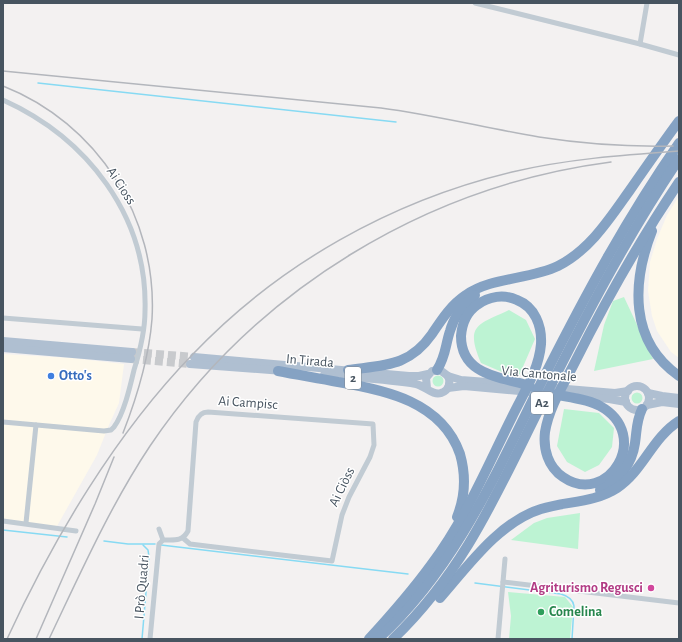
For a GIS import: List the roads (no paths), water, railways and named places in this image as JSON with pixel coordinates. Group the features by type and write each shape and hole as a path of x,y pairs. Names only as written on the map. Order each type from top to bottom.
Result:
{"highway":[{"path":"348,370 388,365 410,356 427,341 458,301 475,290 495,283 548,270 566,261 581,250 608,220 679,121"},
{"name":"A2","path":"378,639 399,619 425,589 462,536 481,502 601,268 646,193 679,143"},
{"name":"A2","path":"393,639 433,597 450,575 475,534 505,478 596,296 641,218 679,159"},
{"name":"A2","path":"677,186 652,231 644,253 639,276 638,295 642,322 649,341 661,360 679,376"},
{"name":"A2","path":"548,394 568,394 602,407 615,417 623,432 624,448 619,464 611,474 598,481 585,484 574,482 563,477 549,461 546,451 545,440 548,422 562,388 608,299 642,239 677,186"},
{"path":"432,372 445,354 450,331 462,307 476,295 495,283"},
{"name":"A2","path":"369,639 411,592 442,550 460,520 530,380 540,353 540,327 530,308 522,302 507,297 497,297 486,300 474,307 464,322 461,338 466,354 472,364 482,372 521,386"},
{"name":"A2","path":"278,371 363,386 391,394 423,408 443,425 454,441 459,453 463,466 464,481 463,494 459,510 442,550"},
{"path":"402,639 479,553 513,523 531,513 605,488 620,475 632,455 635,442 636,424 645,407"},
{"path":"561,504 609,493 618,487 634,474 661,437 679,422"}],"main road":[{"path":"3,341 132,355 3,348"},
{"name":"In Tirada","path":"348,370 192,360 278,371 411,384 427,388"},
{"name":"2","path":"348,370 415,376 432,372"},
{"path":"442,371 448,376 448,388 443,392 438,394 427,388 426,380 432,372 442,371"},
{"name":"Via Cantonale","path":"448,376 461,380 521,386 626,402"},
{"name":"Via Cantonale","path":"448,388 464,386 521,386 548,394"},
{"path":"645,407 649,399 648,393 644,388 638,386 628,391 626,402 632,409 645,407 662,402 679,404"},
{"name":"Via Cantonale","path":"568,394 615,393 628,391"},
{"path":"648,393 679,398"}],"street":[{"path":"475,3 679,55"},
{"path":"640,44 647,3"},
{"name":"Ai Cioss","path":"3,100 45,123 72,144 97,171 116,198 128,219 138,249 144,281 145,319 137,362 114,428 104,431 36,425"},
{"path":"3,318 142,329"},
{"name":"Ai Campisc","path":"183,538 187,534 188,528 196,422 202,414 208,412 373,424"},
{"path":"3,422 36,425 26,523"},
{"name":"Ai Ciòss","path":"183,538 190,544 332,561 342,515 349,497 370,457 374,445 373,424"},
{"path":"3,521 76,531"},
{"path":"159,529 163,540 176,541 183,538"},
{"name":"I Prò Quadri","path":"150,639 158,546 163,540"},
{"path":"498,639 505,559"},
{"path":"503,583 679,604"}],"waterway":[{"path":"38,83 396,122"},
{"path":"3,530 67,537"},
{"path":"104,541 128,544 155,544"},
{"path":"142,639 149,557 148,550 143,545"},
{"path":"161,545 408,574"},
{"path":"475,583 561,594 568,597 573,601 574,606 572,639"}],"tunnel":[{"path":"132,352 194,357"},
{"path":"131,359 190,364"}],"railway":[{"path":"3,71 381,108 573,142 673,146"},
{"path":"3,86 37,102 67,124 93,149 115,178 132,210 144,245 151,281 152,319 142,377 123,433"},
{"path":"7,639 45,563 88,489 112,453 138,418 193,354 226,322 262,292 339,240 423,200 467,184 512,172 553,164 616,156 679,151"},
{"path":"49,639 109,516 135,469 150,446 192,390 240,339 293,294 350,254 412,221 476,195 542,175 611,162"},
{"path":"36,639 114,457"}],"place":[{"name":"Otto's","path":"51,376"},
{"name":"Agriturismo Regusci","path":"651,588"},
{"name":"Comelina","path":"541,612"}]}
